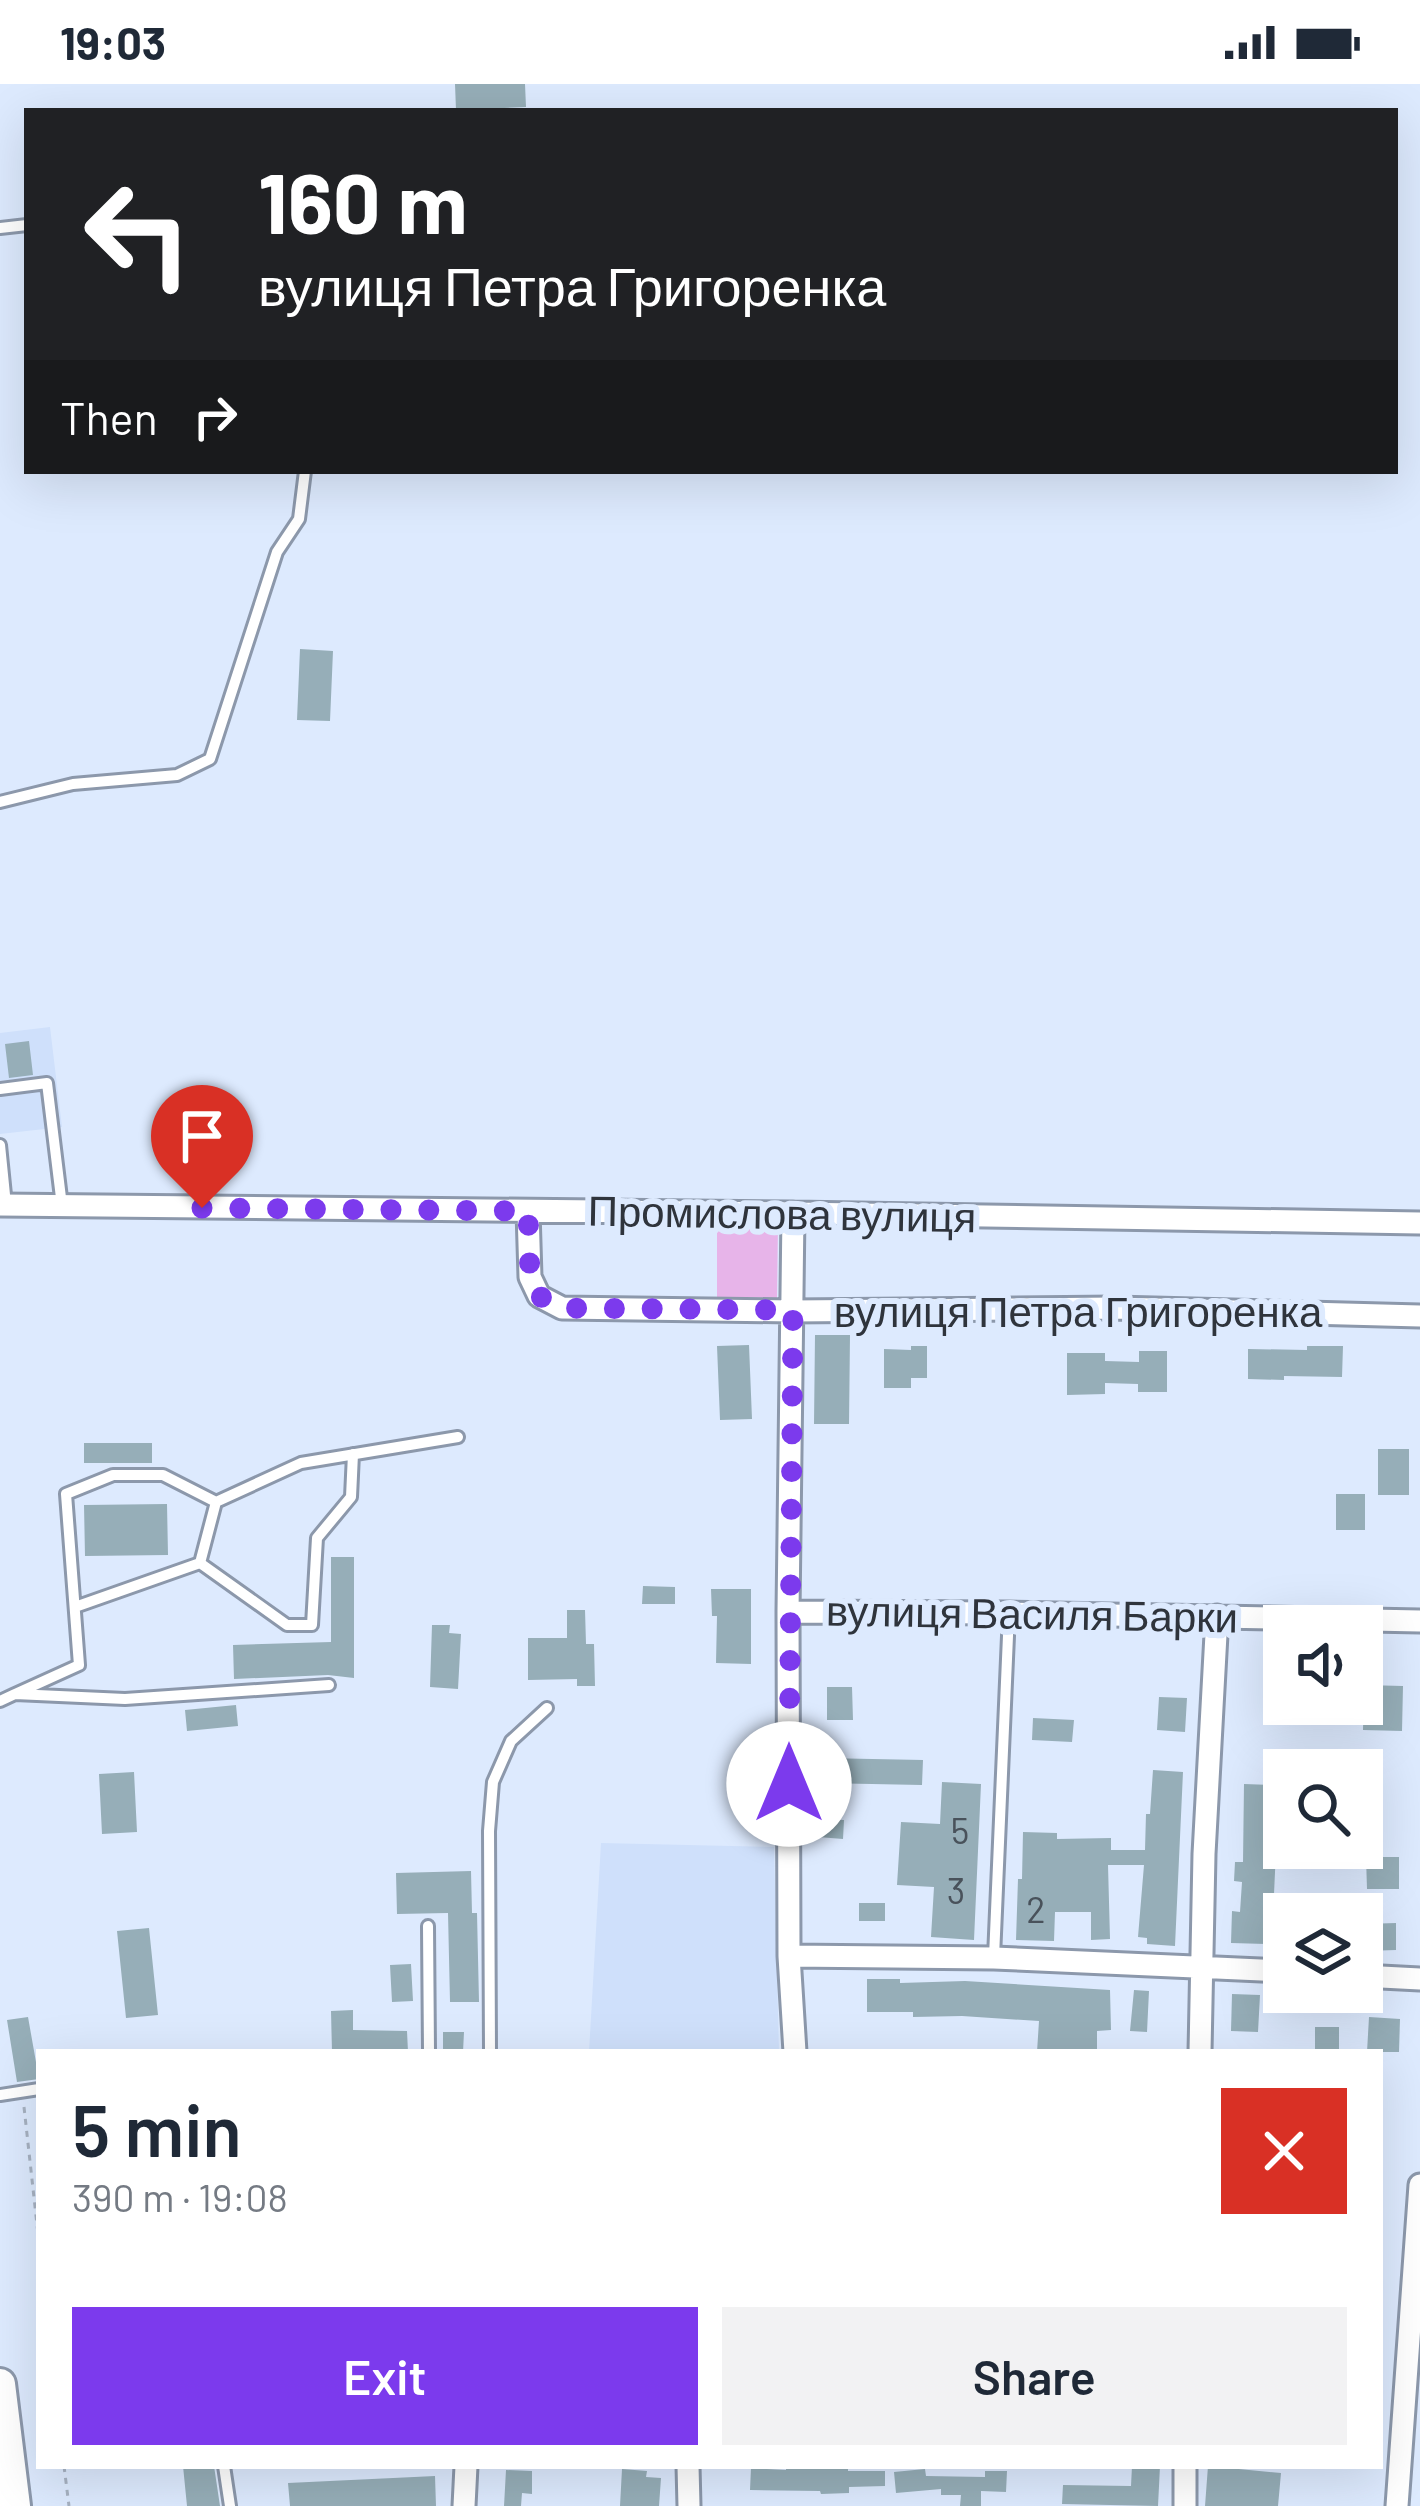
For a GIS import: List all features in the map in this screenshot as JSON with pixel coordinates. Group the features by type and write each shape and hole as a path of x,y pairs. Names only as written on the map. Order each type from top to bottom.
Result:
{"main road":[{"path":"1,2399 15,2506"}],"street":[{"name":"Промислова вулиця","path":"3,1205 1420,1223"},
{"name":"вулиця Петра Григоренка","path":"528,1211 530,1277 539,1296 562,1308 1115,1308 1420,1316"},
{"path":"793,1213 788,1612 789,1956 795,2049"},
{"name":"вулиця Василя Барки","path":"788,1612 1420,1621"},
{"path":"1201,2049 1204,1854 1217,1616"},
{"path":"789,1956 994,1958 1263,1969"},
{"path":"1383,1977 1420,1979"},
{"path":"1397,2506 1413,2390 1420,2185"},
{"path":"1383,2389 1413,2390"},
{"path":"464,2506 466,2469"},
{"path":"688,2469 688,2506"},
{"path":"1185,2469 1185,2506"}],"lane":[{"path":"0,802 73,784 176,775 210,759 278,552 299,519 305,474"},
{"path":"0,1089 46,1083 62,1206"},
{"path":"0,1145 3,1205"},
{"path":"216,1502 301,1463 458,1437"},
{"path":"200,1563 287,1625 312,1625 317,1538 351,1497 353,1454"},
{"path":"0,1701 79,1666 66,1494 113,1475 163,1475 216,1502"},
{"path":"200,1563 216,1502"},
{"path":"75,1607 200,1563"},
{"path":"994,1958 1009,1612"},
{"path":"15,1694 125,1700 329,1685"},
{"path":"490,2049 493,1782 511,1741 547,1708"},
{"path":"428,1926 429,2049"},
{"path":"0,2095 36,2090"},
{"path":"224,2469 230,2506"}],"path":[{"path":"23,2105 36,2217"},
{"path":"64,2469 69,2506"}],"shaded area":[{"path":"50,1027 62,1127 0,1134 0,1033"},
{"path":"717,1223 778,1224 777,1298 717,1297"},
{"path":"601,1843 774,1847 779,2049 589,2049"}],"building":[{"path":"455,84 525,84 526,107 456,108"},
{"path":"300,649 333,651 330,721 297,720"},
{"path":"29,1041 33,1075 9,1078 5,1044"},
{"path":"815,1335 850,1335 849,1424 814,1424"},
{"path":"749,1345 752,1419 720,1420 717,1346"},
{"path":"911,1346 927,1346 927,1378 911,1378 911,1388 884,1388 884,1349 911,1350"},
{"path":"1307,1346 1343,1346 1342,1377 1248,1379 1248,1349 1307,1350"},
{"path":"1139,1351 1167,1351 1167,1392 1138,1392 1138,1384 1105,1383 1105,1394 1067,1395 1067,1353 1105,1353 1105,1361 1139,1362"},
{"path":"84,1443 152,1443 152,1463 84,1463"},
{"path":"1378,1449 1409,1449 1409,1495 1378,1495"},
{"path":"1336,1494 1365,1494 1365,1530 1336,1530"},
{"path":"167,1504 168,1555 85,1556 84,1505"},
{"path":"331,1557 354,1557 354,1678 234,1679 233,1645 331,1642"},
{"path":"643,1586 675,1587 675,1604 642,1604"},
{"path":"711,1589 751,1589 751,1664 716,1663 717,1616 712,1616"},
{"path":"567,1610 585,1610 586,1644 594,1644 595,1686 577,1686 577,1679 528,1680 528,1638 567,1638"},
{"path":"432,1625 450,1625 449,1633 461,1634 458,1689 430,1687"},
{"path":"1383,1685 1403,1686 1402,1731 1363,1730 1363,1725 1383,1725"},
{"path":"827,1687 852,1687 853,1720 827,1720"},
{"path":"1159,1697 1187,1698 1185,1732 1157,1730"},
{"path":"236,1705 238,1726 187,1731 185,1710"},
{"path":"1033,1718 1074,1720 1072,1742 1032,1740"},
{"path":"822,1758 923,1760 922,1785 821,1783"},
{"path":"1153,1770 1183,1772 1175,1946 1147,1944 1147,1938 1138,1937 1144,1865 1108,1865 1110,1939 1091,1940 1091,1912 1055,1912 1054,1941 1016,1940 1023,1832 1057,1833 1057,1839 1111,1838 1111,1850 1145,1850"},
{"path":"134,1772 137,1832 102,1834 99,1774"},
{"path":"942,1782 981,1784 974,1940 931,1937 934,1887 897,1885 901,1822 940,1824"},
{"path":"1244,1784 1263,1785 1263,1869 1275,1869 1274,1893 1263,1893 1263,1944 1231,1943 1232,1911 1240,1912 1242,1882 1234,1881 1235,1862 1243,1862"},
{"path":"820,1819 844,1820 843,1839 818,1837"},
{"path":"1383,1857 1399,1857 1399,1889 1367,1889 1366,1869 1383,1869"},
{"path":"471,1871 479,2002 450,2002 448,1913 397,1914 396,1873"},
{"path":"859,1903 885,1903 885,1921 859,1921"},
{"path":"1383,1923 1396,1923 1396,1950 1383,1950"},
{"path":"149,1928 158,2015 126,2018 117,1931"},
{"path":"411,1964 413,2001 392,2002 390,1965"},
{"path":"867,1979 1110,1990 1111,2030 1097,2031 1097,2049 1037,2049 1039,2021 867,2012"},
{"path":"1134,1990 1149,1991 1147,2032 1130,2031"},
{"path":"1232,1994 1260,1995 1258,2032 1231,2031"},
{"path":"353,2010 353,2030 407,2031 408,2049 332,2049 331,2011"},
{"path":"28,2017 36,2079 17,2082 7,2020"},
{"path":"1369,2017 1400,2019 1399,2052 1367,2049"},
{"path":"1315,2027 1339,2027 1339,2049 1315,2049"},
{"path":"443,2032 464,2032 463,2049 443,2049"},
{"path":"183,2469 214,2469 220,2506 187,2506"},
{"path":"622,2469 647,2471 646,2477 661,2478 659,2506 620,2506"},
{"path":"751,2469 885,2471 885,2486 821,2494 750,2490"},
{"path":"925,2469 926,2476 985,2477 985,2471 1007,2471 1006,2492 981,2491 981,2506 960,2506 961,2495 941,2495 941,2489 896,2493 894,2472"},
{"path":"1132,2469 1160,2469 1158,2506 1062,2504 1063,2485 1131,2486"},
{"path":"1208,2469 1281,2473 1278,2506 1205,2506"},
{"path":"506,2470 532,2471 532,2494 522,2493 521,2506 504,2506"},
{"path":"435,2476 436,2506 290,2506 288,2483"}],"route":[{"path":"202,1208 528,1211 530,1277 539,1296 562,1308 793,1310 789,1784"}]}
